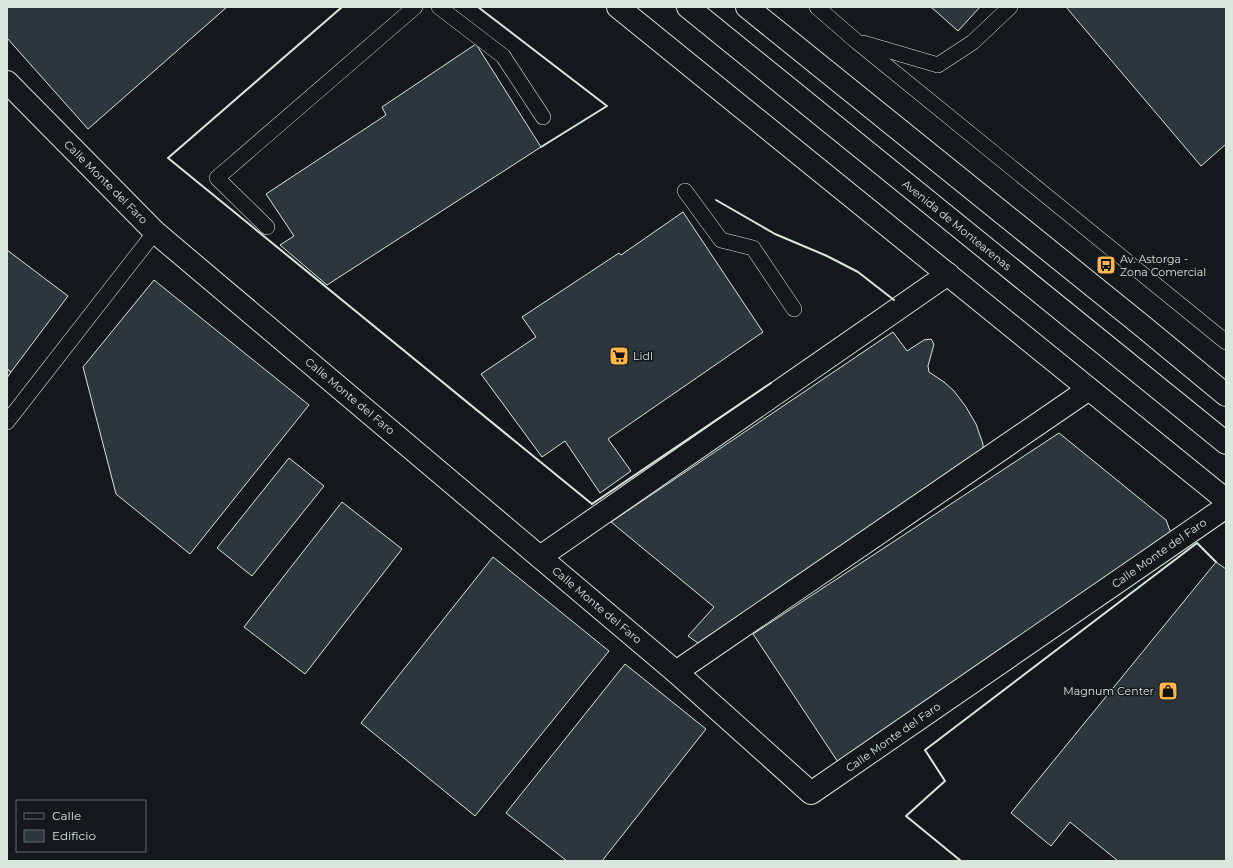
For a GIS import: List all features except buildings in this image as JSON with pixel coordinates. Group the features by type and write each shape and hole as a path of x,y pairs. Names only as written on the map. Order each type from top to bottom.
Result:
{"street":[{"path":"618,7 1226,500"},
{"name":"Avenida de Montearenas","path":"688,7 1226,443"},
{"path":"747,7 1226,395"},
{"name":"Calle Monte del Faro","path":"7,82 155,232 676,672 811,793 1226,507"},
{"path":"540,557 948,274"},
{"path":"676,672 1089,389"}],"lane":[{"path":"267,227 217,178 415,7"},
{"path":"439,7 503,56 543,117"},
{"path":"817,7 856,41 1226,342"},
{"path":"856,41 938,65 973,42 1010,7"},
{"path":"685,191 721,240 753,248 794,309"},
{"path":"7,422 155,232"}],"wall":[{"path":"342,7 168,158 592,504 771,383"},
{"path":"478,7 607,106 541,147"},
{"path":"716,200 775,234 827,256 858,272 894,300"},
{"path":"961,861 906,816 945,781 925,750 1197,543 1216,562"}],"place":[{"name":"Av. Astorga - Zona Comercial","path":"1106,265"},
{"name":"Lidl","path":"619,356"},
{"name":"Magnum Center","path":"1168,691"}]}
